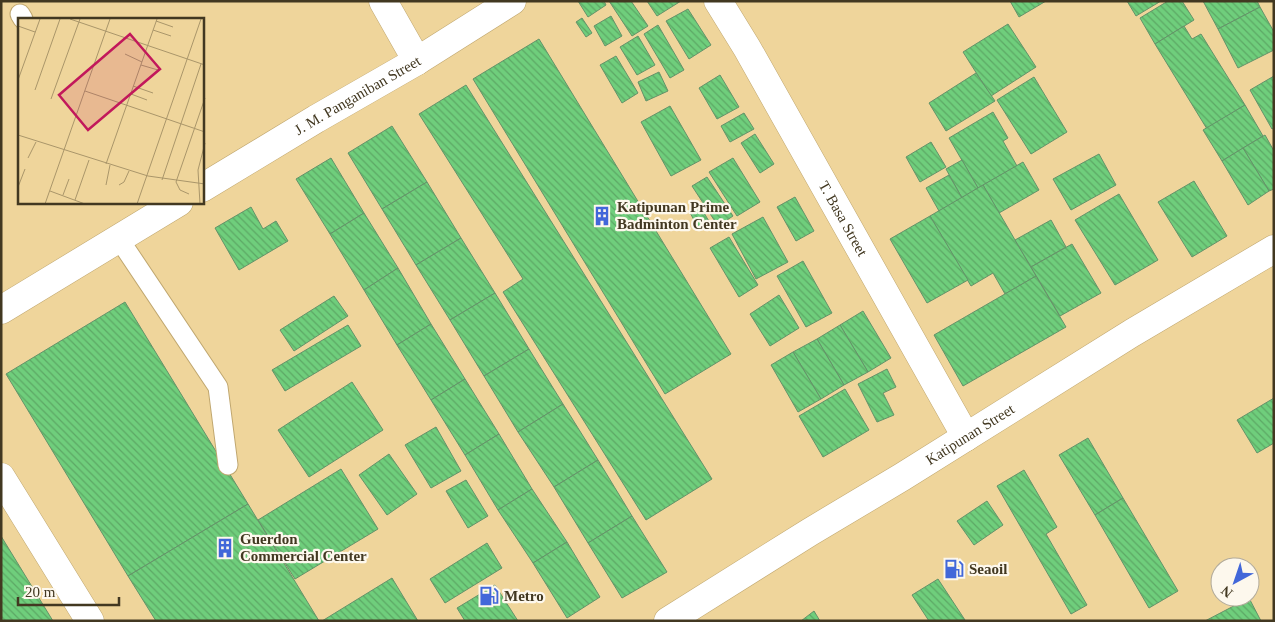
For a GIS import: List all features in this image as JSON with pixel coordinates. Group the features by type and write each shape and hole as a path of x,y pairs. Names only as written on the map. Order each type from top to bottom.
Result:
{"street":[{"path":"382,1 417,61"},
{"name":"J. M. Panganiban Street","path":"204,187 417,61 512,1"},
{"name":"T. Basa Street","path":"718,1 747,48 966,437"},
{"path":"1,310 119,239 161,207"},
{"name":"Katipunan Street","path":"668,621 1132,333 1274,248"},
{"path":"1,477 90,621"}],"lane":[{"path":"119,239 218,387 228,465"}],"building":[{"path":"578,1 604,1 606,5 588,17"},
{"path":"609,1 631,1 648,26 632,36"},
{"path":"647,1 681,1 657,16"},
{"path":"1010,1 1046,1 1019,17"},
{"path":"1127,1 1161,1 1136,16"},
{"path":"1168,1 1182,1 1194,20 1155,44 1140,18"},
{"path":"1203,1 1257,1 1260,7 1218,29"},
{"path":"1260,7 1274,32 1274,50 1238,68 1218,29"},
{"path":"688,9 711,45 689,59 666,21"},
{"path":"611,16 622,36 605,46 594,26"},
{"path":"582,18 592,33 586,37 576,22"},
{"path":"1008,24 1036,67 991,96 963,52"},
{"path":"658,25 684,70 670,78 644,34"},
{"path":"1184,26 1192,39 1201,34 1245,105 1207,129 1155,44"},
{"path":"638,36 655,65 637,75 620,47"},
{"name":"Katipunan Prime Badminton Center","path":"539,39 731,354 665,394 473,79"},
{"path":"616,56 638,93 622,103 600,65"},
{"path":"659,72 668,91 646,101 638,82"},
{"path":"976,73 995,101 946,131 929,103"},
{"path":"720,75 739,107 717,119 699,88"},
{"path":"1274,76 1274,128 1272,129 1250,90"},
{"path":"1034,77 1067,132 1031,154 997,100"},
{"path":"466,85 712,479 646,520 503,292 523,279 419,114"},
{"path":"1245,105 1263,136 1222,161 1203,130"},
{"path":"670,106 701,160 671,176 641,122"},
{"path":"993,112 1008,138 1003,141 1017,166 978,188 949,138"},
{"path":"744,113 754,129 730,142 721,126"},
{"path":"392,126 427,182 382,209 348,153"},
{"path":"755,134 774,164 760,173 741,143"},
{"path":"1265,135 1274,151 1274,189 1269,191 1243,148"},
{"path":"931,142 946,167 920,182 906,157"},
{"path":"1243,148 1269,191 1248,205 1222,161"},
{"path":"1099,154 1116,185 1071,210 1053,179"},
{"path":"331,158 364,213 330,234 296,179"},
{"path":"733,158 760,202 737,216 709,172"},
{"path":"962,160 978,188 962,198 946,169"},
{"path":"1023,162 1039,190 999,213 983,185"},
{"path":"949,175 962,198 939,211 926,188"},
{"path":"707,177 733,216 718,226 692,186"},
{"path":"1194,181 1227,236 1192,257 1158,202"},
{"path":"427,182 461,238 416,265 382,209"},
{"path":"983,185 1036,276 1005,294 993,273 971,286 930,216"},
{"path":"1119,194 1158,260 1115,285 1075,220"},
{"path":"795,197 814,231 796,241 777,207"},
{"path":"700,206 710,223 699,229 689,211"},
{"path":"251,207 263,229 276,221 288,241 239,270 215,228"},
{"path":"364,213 398,268 364,290 330,234"},
{"path":"930,216 968,280 927,303 890,239"},
{"path":"763,217 788,262 756,279 732,234"},
{"path":"1051,220 1066,247 1031,267 1015,240"},
{"path":"729,237 758,285 739,297 710,248"},
{"path":"461,238 495,293 450,320 416,265"},
{"path":"1072,244 1101,293 1060,316 1031,267"},
{"path":"803,261 832,313 806,327 777,276"},
{"path":"398,268 431,324 397,345 364,290"},
{"path":"1036,276 1066,327 963,386 934,335"},
{"path":"495,293 529,349 484,376 450,320"},
{"path":"779,295 799,328 770,346 750,314"},
{"path":"334,296 348,316 294,351 280,330"},
{"path":"125,302 248,504 128,576 6,374"},
{"path":"863,311 891,358 868,372 840,325"},
{"path":"431,324 465,379 431,400 397,345"},
{"path":"348,325 361,346 285,391 272,370"},
{"path":"840,325 868,372 844,385 817,339"},
{"path":"817,339 844,385 821,399 793,352"},
{"path":"529,349 563,404 518,432 484,376"},
{"path":"793,352 821,399 798,412 771,365"},
{"path":"887,369 896,387 883,393 894,415 877,422 858,384"},
{"path":"465,379 499,434 465,455 431,400"},
{"path":"352,382 383,430 309,477 278,430"},
{"path":"845,389 869,430 823,457 799,416"},
{"path":"1274,398 1274,443 1257,453 1237,420"},
{"path":"563,404 598,460 554,487 518,432"},
{"path":"436,427 461,471 431,488 405,445"},
{"path":"499,434 532,489 498,510 465,455"},
{"path":"1088,438 1123,498 1095,515 1059,455"},
{"path":"389,454 417,494 387,515 359,475"},
{"path":"598,460 632,516 588,543 554,487"},
{"path":"341,469 378,529 295,579 258,520"},
{"path":"1024,470 1057,527 1046,534 1087,605 1071,614 997,486"},
{"path":"466,480 488,516 468,528 446,491"},
{"path":"532,489 567,542 533,563 498,510"},
{"path":"1123,498 1178,591 1149,608 1095,515"},
{"path":"987,501 1003,525 974,545 957,521"},
{"name":"Guerdon Commercial Center","path":"248,504 319,621 156,621 128,576"},
{"path":"632,516 667,572 622,598 588,543"},
{"path":"1,536 53,621 1,621"},
{"path":"567,542 600,597 567,618 533,563"},
{"path":"487,543 502,568 445,603 430,579"},
{"path":"392,578 418,621 322,621"},
{"path":"938,579 965,620 929,621 912,595"},
{"name":"Metro","path":"495,585 518,621 465,621 457,608"},
{"path":"1232,607 1254,607 1261,621 1205,621"},
{"path":"814,611 820,621 801,621"}],"place":[{"name":"Katipunan Prime Badminton Center","path":"602,216"},
{"name":"Guerdon Commercial Center","path":"225,548"},
{"name":"Seaoil","path":"954,569"},
{"name":"Metro","path":"489,596"}]}
